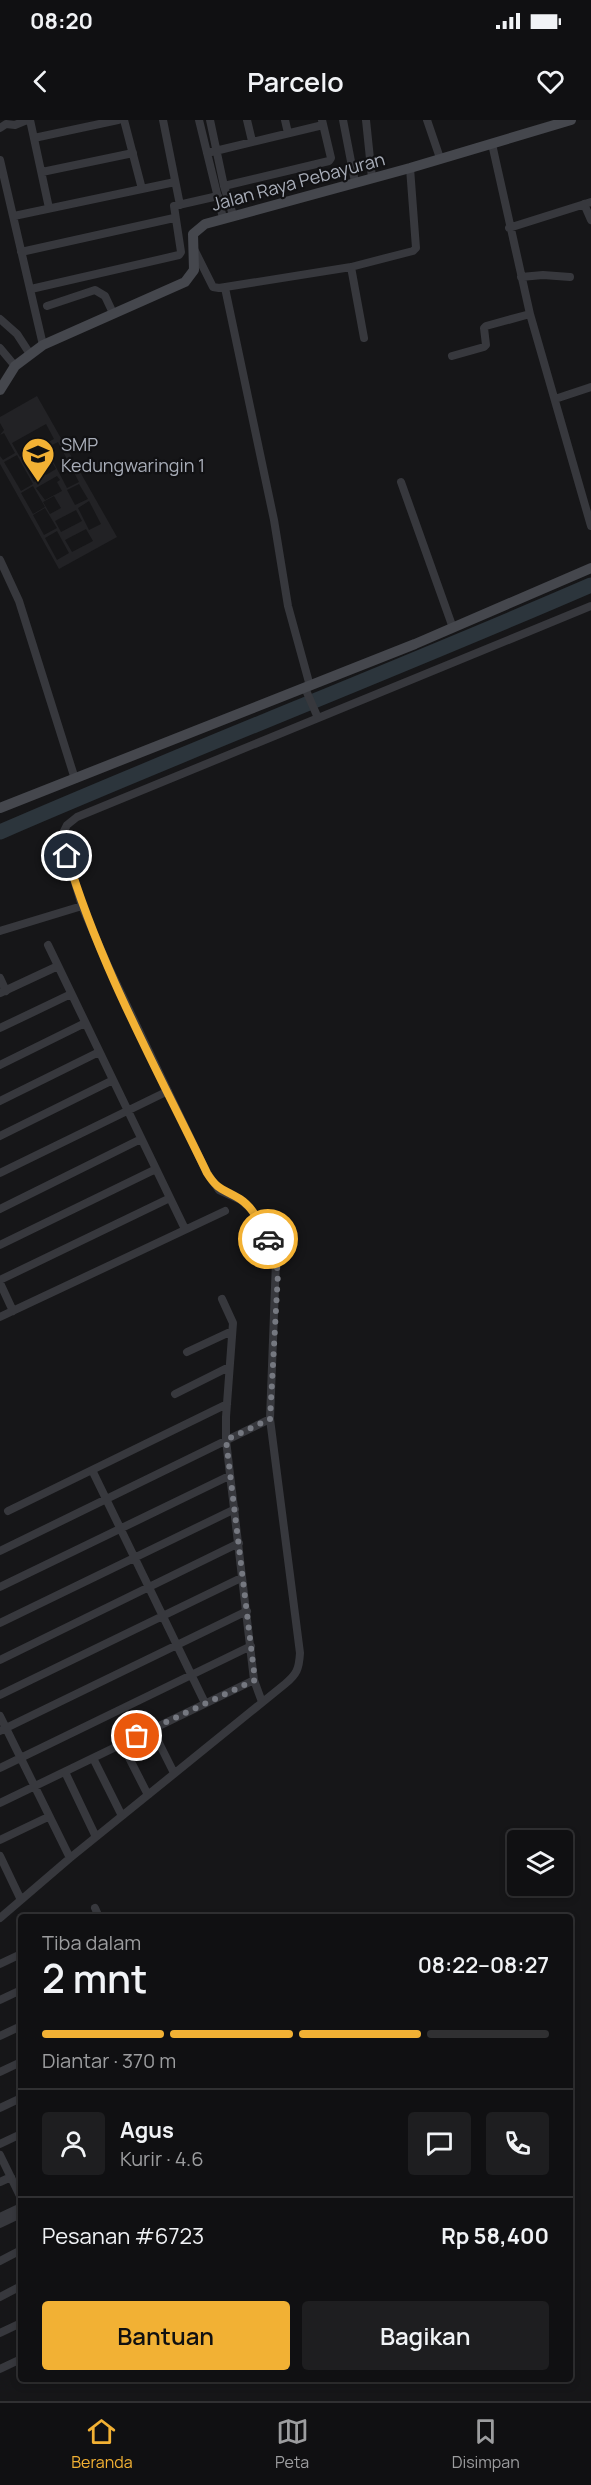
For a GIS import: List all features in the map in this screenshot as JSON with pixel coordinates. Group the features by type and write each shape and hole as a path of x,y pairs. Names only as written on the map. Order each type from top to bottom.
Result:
{"main road":[{"name":"Jalan Raya Pebayuran","path":"192,246 195,229 228,216 410,168 566,121"},
{"path":"0,390 15,366 43,345 185,282 195,270 196,260 192,246"},
{"path":"0,808 307,688 591,568"}],"street":[{"path":"2,124 15,125 29,120 50,208"},
{"path":"34,138 118,120"},
{"path":"124,120 142,189"},
{"path":"163,120 180,205"},
{"path":"199,120 218,196 228,216"},
{"path":"210,120 228,216"},
{"path":"247,120 252,141"},
{"path":"285,120 288,133"},
{"path":"343,120 354,182"},
{"path":"366,120 372,178"},
{"path":"427,120 440,158"},
{"path":"207,153 323,122 331,158 329,161 224,186"},
{"path":"492,144 530,314 591,526"},
{"path":"42,172 133,153"},
{"path":"0,160 43,345"},
{"path":"192,246 213,287 225,288 351,267 415,250 410,168"},
{"path":"14,216 175,182"},
{"path":"31,289 179,255 181,252 173,209 180,205 218,196"},
{"path":"509,228 588,203 591,220"},
{"path":"21,252 174,218"},
{"path":"351,267 364,338"},
{"path":"521,277 543,275 570,277"},
{"path":"225,288 274,520 288,606 307,688 316,714"},
{"path":"47,306 95,290 105,296 113,313"},
{"path":"452,356 486,345 484,328 486,326 530,314"},
{"path":"0,319 17,334 30,354"},
{"path":"0,348 15,366"},
{"path":"555,399 591,387"},
{"path":"401,482 453,628"},
{"path":"0,560 19,602 75,779"},
{"path":"0,1918 70,1858 297,1674 300,1653 270,1419 276,1261 265,1233 250,1209 241,1200 219,1190 213,1184 108,966 82,906 64,845 63,833 67,825 77,817 316,714 591,606"},
{"path":"0,931 82,906"},
{"path":"48,945 185,1229"},
{"path":"0,978 3,992 58,966"},
{"path":"0,1028 71,994"},
{"path":"0,1065 85,1023"},
{"path":"0,1101 99,1052"},
{"path":"0,1136 113,1080"},
{"path":"0,1173 168,1091"},
{"path":"0,1209 141,1139"},
{"path":"0,1245 156,1169"},
{"path":"13,1311 0,1282 170,1198"},
{"path":"0,1317 225,1211"},
{"path":"222,1299 233,1323 226,1440 229,1476 255,1680 262,1702"},
{"path":"188,1352 232,1330"},
{"path":"176,1395 229,1368"},
{"path":"8,1511 227,1404"},
{"path":"0,1551 270,1419"},
{"path":"92,1470 205,1703"},
{"path":"0,1587 229,1476"},
{"path":"0,1623 235,1509"},
{"path":"0,1660 238,1543"},
{"path":"0,1695 242,1578"},
{"path":"3,1730 247,1611"},
{"path":"0,1768 251,1646"},
{"path":"0,1803 255,1680"},
{"path":"0,1716 3,1730 21,1758 70,1858"},
{"path":"152,1729 174,1773"},
{"path":"122,1744 148,1795"},
{"path":"93,1758 122,1816"},
{"path":"64,1772 96,1837"},
{"path":"0,1840 48,1817"},
{"path":"0,1856 21,1900"},
{"path":"95,1908 97,1914"},
{"path":"0,1964 18,1955"},
{"path":"0,2000 18,1991"},
{"path":"0,2036 18,2027"},
{"path":"0,2072 18,2063"},
{"path":"0,2108 18,2099"},
{"path":"0,2144 18,2135"},
{"path":"0,2155 18,2192"},
{"path":"0,2182 10,2177"},
{"path":"0,2217 18,2208"},
{"path":"0,2224 18,2215"},
{"path":"0,2261 18,2252"},
{"path":"0,2297 18,2288"},
{"path":"0,2333 18,2324"},
{"path":"0,2369 18,2360"}],"shaded area":[{"name":"SMP Kedungwaringin 1","path":"37,396 117,537 59,569 0,464 0,456 3,460 15,453 4,433 0,435 4,430 0,417","holes":["46,424 54,439 20,457 12,443","58,442 79,482 67,488 46,448","45,449 56,469 46,475 34,455","17,455 33,484 21,491 4,462","32,455 44,476 34,482 22,461","57,476 60,480 57,482 62,491 45,500 36,488","79,484 88,499 75,505 67,490","33,486 45,507 33,514 21,493","54,496 61,508 50,514 43,502","89,501 101,524 89,530 78,508","45,508 57,528 44,535 33,515","76,510 82,521 61,532 55,521","86,529 93,541 72,552 65,540","57,531 69,553 57,560 45,538"]}],"waterway":[{"path":"0,832 591,585"}],"way so far":[{"path":"137,1736 255,1680 226,1440 270,1419 278,1273 268,1239"}],"place":[{"name":"SMP Kedungwaringin 1","path":"38,483"}],"route":[{"path":"67,856 82,906 108,966 207,1173 219,1190 241,1200 250,1209 268,1239"}]}
